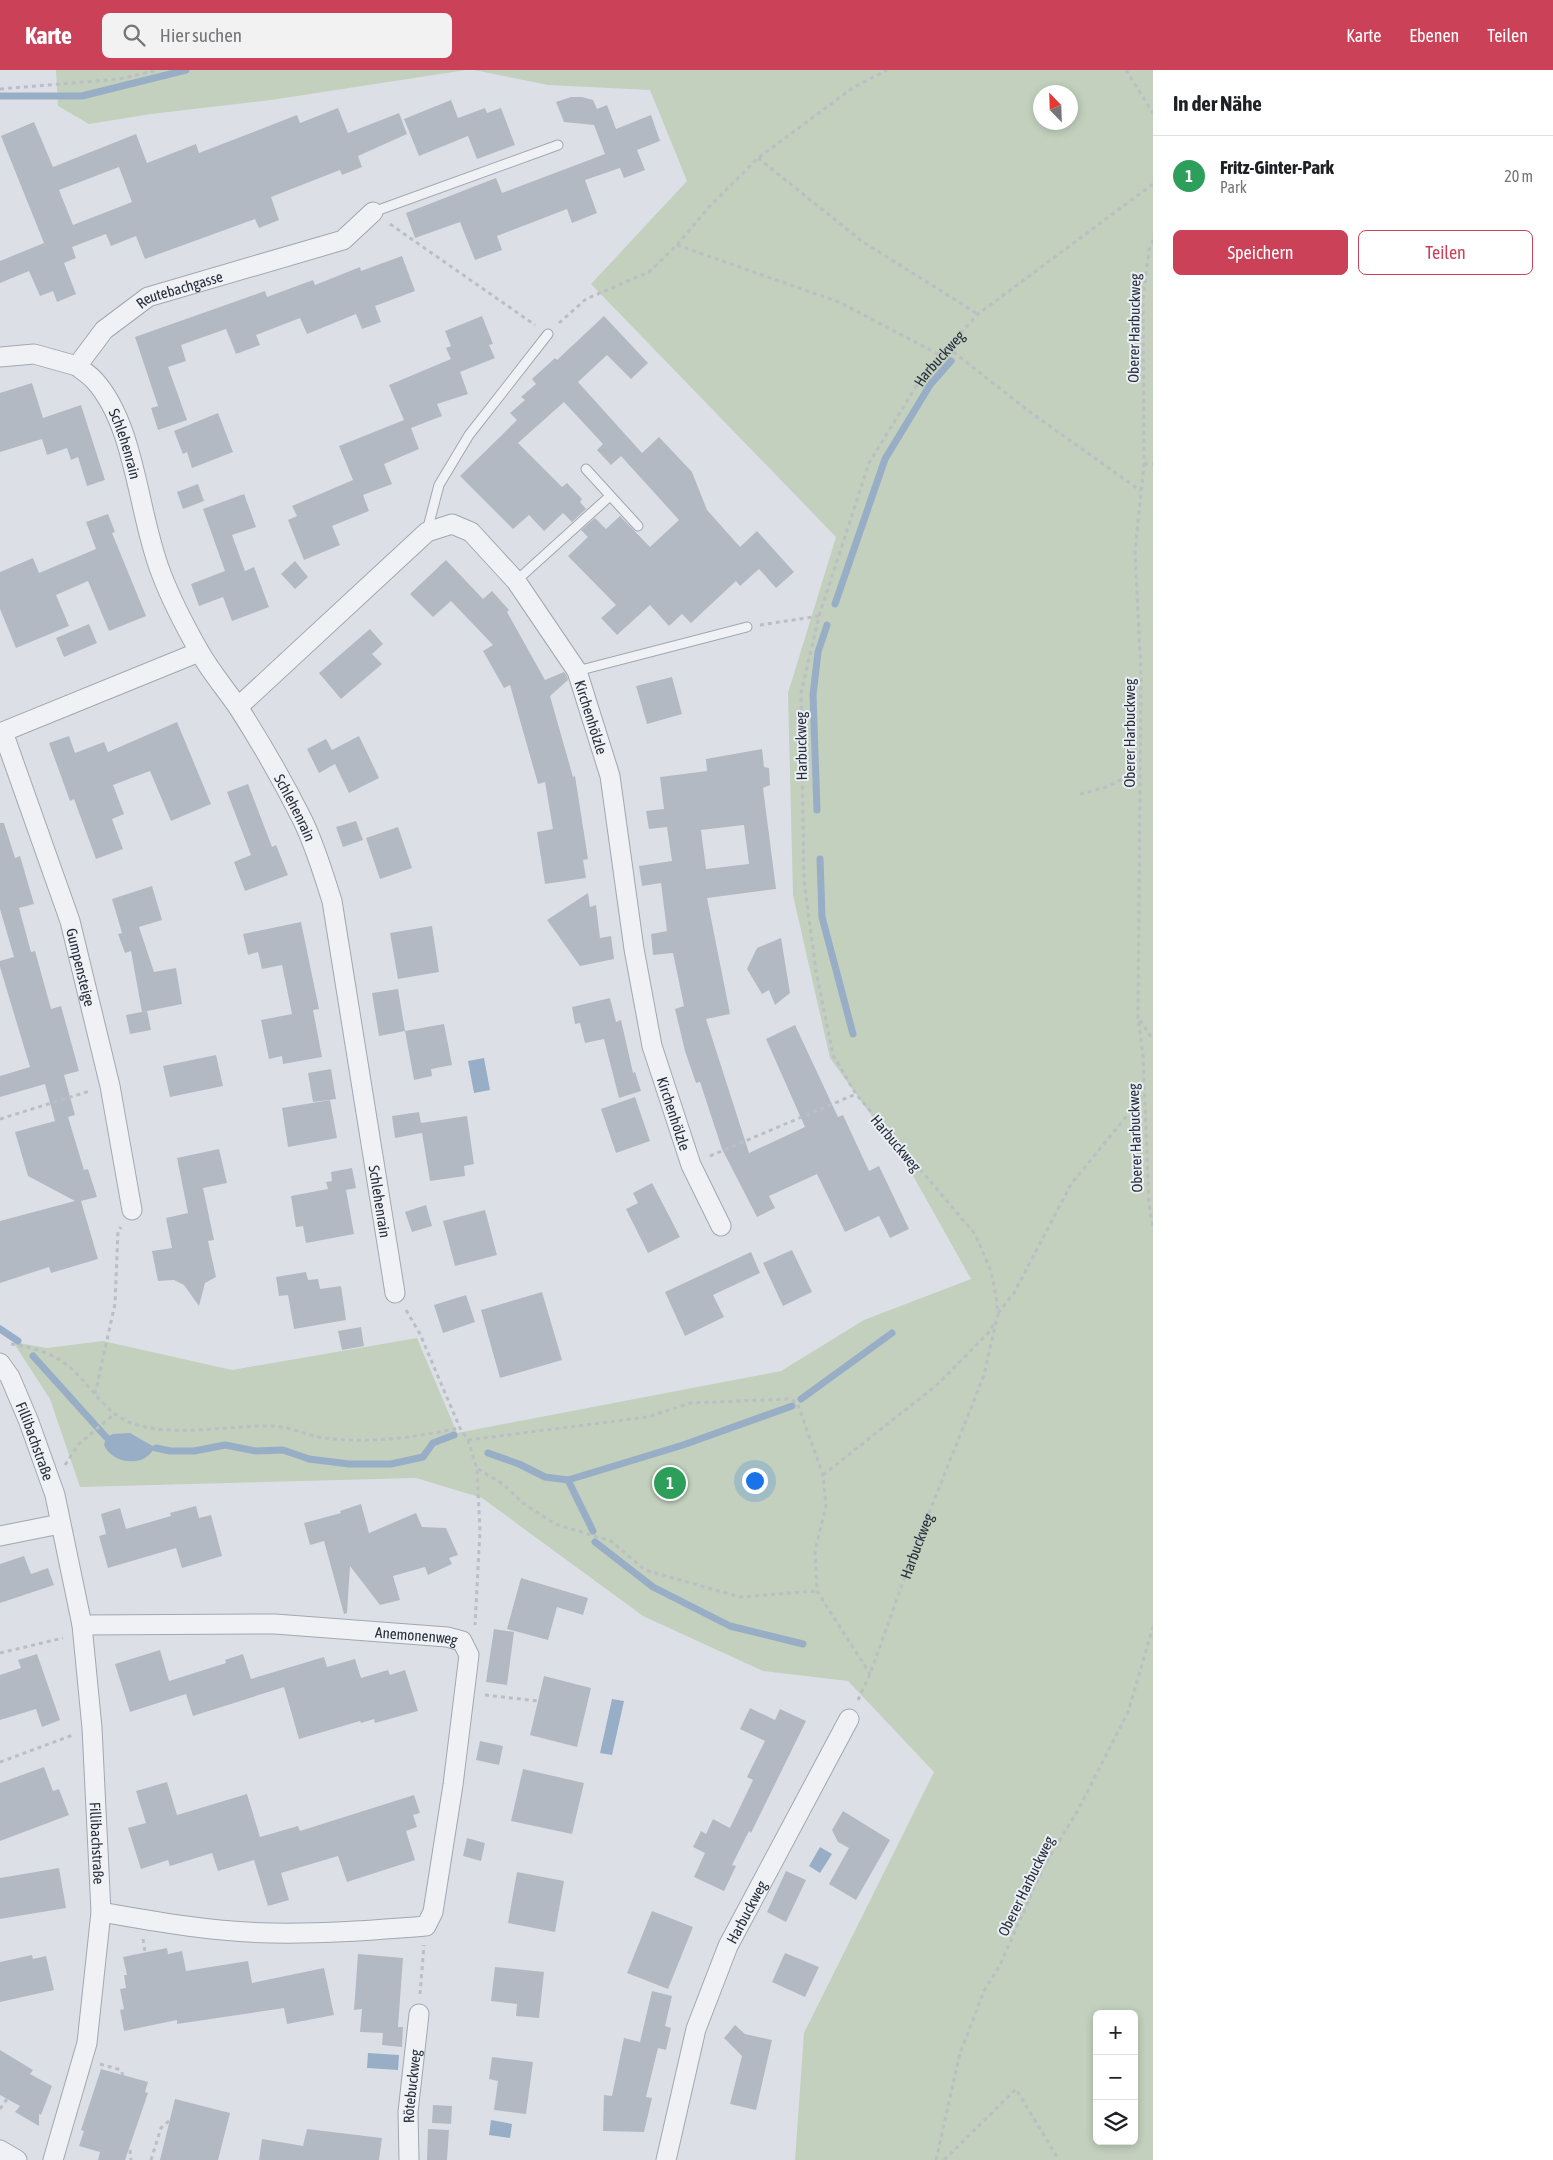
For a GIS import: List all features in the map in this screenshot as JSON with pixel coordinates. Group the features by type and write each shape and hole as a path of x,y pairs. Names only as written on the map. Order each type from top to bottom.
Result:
{"street":[{"name":"Reutebachgasse","path":"77,366 104,330 148,297 343,240 373,212"},
{"path":"0,357 34,354 77,366"},
{"name":"Schlehenrain","path":"77,366 95,381 111,406 129,449 143,515 161,573 199,652 238,707 302,820 332,901 395,1293"},
{"name":"Kirchenhölzle","path":"238,707 427,532 452,524 471,532 516,581 577,671 610,776 634,949 652,1046 691,1165 721,1226"},
{"name":"Gumpensteige","path":"132,1210 110,1086 70,921 1,733 199,652"},
{"name":"Fillibachstraße","path":"0,1363 10,1377 45,1464 55,1495 82,1629 92,1728 101,1912 87,2043 53,2160"},
{"path":"0,1536 60,1524"},
{"name":"Anemonenweg","path":"82,1629 275,1624 447,1637 462,1641 468,1655 453,1784 434,1904 426,1926"},
{"name":"Harbuckweg","path":"666,2160 696,2029 728,1946 849,1719"},
{"path":"101,1912 175,1925 269,1933 334,1933 426,1926"},
{"name":"Rötebuckweg","path":"409,2160 408,2112 419,2014"},
{"path":"0,2150 17,2160"}],"lane":[{"path":"373,212 558,145"},
{"path":"427,532 439,485 469,435 548,334"},
{"path":"586,469 638,526"},
{"path":"516,581 610,496"},
{"path":"577,671 748,627"}],"path":[{"path":"0,89 119,79 158,70"},
{"path":"373,212 548,334 586,299 649,272 677,245 709,207 758,158 854,87 887,70"},
{"path":"1126,70 1153,113"},
{"path":"758,158 863,242 978,314"},
{"name":"Harbuckweg","path":"849,1719 870,1674 917,1543 984,1375 998,1314 991,1272 974,1234 856,1094 833,1055 816,971 804,881 800,693 819,616 869,463 922,375 978,314 1153,184"},
{"name":"Oberer Harbuckweg","path":"1153,240 1149,250 1143,299 1144,464 1135,552 1141,675 1138,1017 1143,1056 1149,1205 1153,1227"},
{"path":"677,245 839,302 940,355"},
{"path":"947,347 1030,412 1141,491"},
{"path":"1144,464 1153,464"},
{"path":"748,627 819,616"},
{"path":"1080,794 1106,787 1140,771"},
{"path":"1138,1017 1153,1040"},
{"path":"0,1119 110,1086"},
{"path":"724,1150 856,1094"},
{"path":"823,1475 938,1384 990,1331 998,1314 1014,1293 1072,1184 1144,1095"},
{"path":"95,1394 115,1304 118,1231 132,1210"},
{"path":"395,1293 420,1334 460,1428 468,1440 477,1469 480,1531 477,1618 468,1655"},
{"path":"4,1342 48,1353 68,1365 114,1414 129,1422 156,1430 276,1426 323,1438 349,1440 417,1437 460,1428"},
{"path":"468,1440 647,1417 691,1403 789,1399 797,1402 823,1475 826,1506 815,1551 817,1591 870,1674"},
{"path":"65,1466 79,1444 114,1414"},
{"path":"477,1469 503,1484 523,1503 555,1524 611,1541 645,1570 740,1597 817,1591"},
{"name":"Oberer Harbuckweg","path":"936,2160 960,2052 984,1991 1000,1965 1044,1866 1078,1810 1128,1712 1153,1627"},
{"path":"0,1652 82,1629"},
{"path":"464,1693 538,1701"},
{"path":"0,1762 92,1728"},
{"path":"419,2014 426,1926"},
{"path":"944,2160 1016,2089 1059,2160"},
{"path":"0,2110 7,2099"},
{"path":"151,2160 161,2128 169,2121"},
{"path":"130,2150 131,2160"}],"green space":[{"path":"56,70 466,70 271,100 151,114 89,124 58,106"},
{"path":"474,70 1153,70 1153,2160 795,2160 804,2033 934,1772 848,1681 763,1671 643,1616 482,1498 416,1478 80,1487 50,1399 13,1342 47,1348 103,1341 232,1370 417,1338 457,1433 781,1371 864,1320 971,1279 907,1165 830,1058 793,895 788,693 836,537 591,284 687,181 650,90 548,85"}],"water":[{"path":"484,1058 490,1090 474,1093 468,1061"},
{"path":"130,1433 156,1448 145,1458 138,1461 126,1461 115,1457 104,1445 106,1437 113,1434"},
{"path":"612,1699 624,1701 612,1755 600,1753"},
{"path":"820,1847 832,1854 820,1873 809,1866"},
{"path":"368,2053 399,2055 398,2070 367,2068"},
{"path":"491,2120 512,2124 510,2138 489,2135"}],"building":[{"path":"571,97 593,100 597,109 607,105 616,129 651,115 660,141 637,150 645,170 624,178 620,168 585,180 597,213 572,223 567,209 497,236 502,250 475,260 460,222 415,238 406,213 496,178 502,193 605,154 594,125 564,122 556,102"},
{"path":"451,100 458,118 485,108 487,113 501,108 515,145 477,159 468,136 419,156 404,119"},
{"path":"338,108 348,133 399,113 407,134 358,156 362,167 342,175 340,170 271,197 279,220 259,228 255,219 145,259 136,236 111,246 106,234 72,247 76,258 64,263 76,294 57,302 53,291 40,296 29,271 0,283 0,261 44,243 1,136 34,122 53,167 136,134 147,163 196,144 199,153 297,115 300,123","holes":["119,167 132,202 73,225 59,190"]},
{"path":"402,256 415,291 375,306 381,322 362,329 356,314 307,334 300,318 256,335 260,345 236,354 226,329 181,345 186,361 168,367 187,420 158,430 151,408 158,406 135,337 265,291 267,297 313,280 315,285 360,267 361,271"},
{"path":"482,316 493,344 489,345 495,358 460,372 468,394 437,404 442,416 411,428 419,449 384,464 392,484 363,495 369,511 332,526 340,545 304,560 288,520 297,516 292,506 353,480 339,446 404,420 389,385 451,359 446,348 451,346 445,331"},
{"path":"604,316 648,363 631,379 607,355 578,382 642,453 659,437 692,472 707,510 740,547 757,531 794,572 776,588 759,569 740,586 736,581 691,623 682,614 669,626 650,605 617,635 601,618 616,605 568,556 588,537 581,530 595,518 606,529 620,516 650,547 679,520 621,456 611,465 597,450 603,444 564,402 518,443 562,487 567,483 582,499 580,502 586,509 572,522 563,513 544,531 529,515 513,529 460,476 517,420 510,413 525,400 521,397 536,384 532,379 555,358 557,360"},
{"path":"32,383 43,418 81,405 105,480 87,486 78,457 71,460 67,448 47,455 42,439 0,452 0,393"},
{"path":"218,413 233,452 192,468 187,452 183,454 174,431"},
{"path":"198,484 204,501 183,509 177,492"},
{"path":"244,494 256,527 232,535 245,571 254,567 269,607 232,621 223,597 199,606 191,584 225,571 203,509"},
{"path":"108,514 115,532 112,533 146,616 109,631 88,581 56,595 69,626 16,648 0,609 0,572 33,558 39,573 96,549 86,522"},
{"path":"446,560 483,599 492,591 509,610 507,612 545,680 564,672 567,676 568,680 550,696 573,777 575,776 588,859 583,860 586,878 545,884 537,832 553,829 545,782 538,784 510,685 504,688 483,651 493,645 451,601 433,617 410,594"},
{"path":"295,561 308,577 295,589 281,574"},
{"path":"89,624 97,643 64,657 56,638"},
{"path":"370,629 383,644 372,654 382,664 341,699 319,673"},
{"path":"672,677 682,714 647,724 636,686"},
{"path":"177,722 211,804 171,821 150,771 113,785 124,814 112,819 123,849 96,859 74,799 70,801 49,743 69,736 75,753 104,742 108,752"},
{"path":"359,736 379,778 349,793 335,764 319,773 307,749 326,739 332,750"},
{"path":"762,749 764,767 769,768 770,785 763,788 776,889 707,898 730,1014 706,1019 749,1153 805,1127 766,1039 795,1025 838,1117 843,1115 869,1171 879,1166 909,1229 890,1238 879,1216 845,1232 817,1174 769,1196 775,1208 757,1217 722,1149 700,1082 696,1083 685,1051 675,1009 684,1006 673,953 653,955 651,934 667,931 661,883 642,886 639,866 672,861 667,827 649,829 646,811 664,809 660,777 707,771 706,759","holes":["744,825 749,864 706,869 701,830"]},
{"path":"248,784 272,847 276,845 288,875 245,891 234,862 251,855 227,792"},
{"path":"356,821 363,840 343,847 336,827"},
{"path":"0,823 4,823 15,858 20,856 34,904 19,908 31,952 35,951 51,1009 61,1006 79,1071 64,1075 75,1115 68,1117 84,1170 88,1169 97,1197 81,1201 98,1259 51,1273 49,1267 0,1283 0,1221 75,1201 28,1176 15,1132 55,1121 45,1084 0,1097 0,1076 30,1067 0,967 0,961 14,957 0,909"},
{"path":"398,827 412,868 380,879 366,838"},
{"path":"152,886 162,920 139,927 154,972 176,968 182,1004 142,1012 131,951 125,953 118,934 122,933 112,899"},
{"path":"588,893 590,907 596,905 600,938 611,936 614,959 580,966 547,920"},
{"path":"301,922 319,1009 313,1010 322,1057 283,1064 282,1056 269,1059 261,1020 292,1014 282,965 262,969 258,952 248,955 243,934"},
{"path":"432,926 439,972 398,979 390,933"},
{"path":"781,938 790,993 775,1005 769,990 762,994 747,969 757,948"},
{"path":"398,989 405,1031 379,1036 372,993"},
{"path":"610,998 616,1022 621,1020 633,1073 635,1072 641,1091 619,1098 604,1039 585,1043 580,1023 575,1024 572,1007"},
{"path":"147,1011 151,1030 130,1034 126,1015"},
{"path":"444,1024 452,1065 431,1069 432,1076 414,1080 405,1031"},
{"path":"216,1055 223,1086 170,1097 163,1066"},
{"path":"331,1069 336,1099 313,1102 308,1073"},
{"path":"635,1097 650,1141 616,1153 601,1109"},
{"path":"330,1100 337,1138 288,1147 282,1108"},
{"path":"419,1112 421,1123 467,1116 474,1164 464,1166 465,1176 430,1181 422,1133 395,1138 392,1116"},
{"path":"219,1149 227,1183 203,1188 214,1240 208,1241 216,1277 205,1283 199,1306 184,1285 174,1280 158,1281 152,1251 172,1248 166,1218 188,1213 177,1158"},
{"path":"352,1168 356,1188 346,1190 354,1234 306,1243 303,1226 296,1227 291,1196 328,1189 326,1182 332,1181 331,1172"},
{"path":"652,1183 680,1237 648,1253 626,1209 638,1203 633,1193"},
{"path":"426,1205 432,1226 412,1232 405,1212"},
{"path":"485,1210 497,1255 455,1266 443,1221"},
{"path":"792,1250 812,1292 783,1306 763,1263"},
{"path":"751,1252 760,1273 713,1295 724,1317 685,1336 665,1292"},
{"path":"306,1272 308,1280 318,1279 320,1289 341,1286 346,1320 294,1329 288,1295 279,1296 276,1277"},
{"path":"542,1292 562,1360 500,1378 481,1310"},
{"path":"466,1295 475,1322 443,1333 434,1305"},
{"path":"361,1327 364,1346 342,1350 338,1331"},
{"path":"361,1504 369,1533 416,1513 422,1527 446,1528 458,1555 449,1558 452,1564 428,1575 425,1567 393,1576 400,1600 380,1605 350,1566 347,1613 344,1614 324,1541 310,1545 304,1523 341,1513 340,1511"},
{"path":"196,1506 199,1518 211,1515 222,1556 182,1568 176,1548 108,1568 99,1536 106,1534 101,1514 120,1508 126,1529 171,1516 170,1513"},
{"path":"24,1556 31,1574 48,1568 54,1585 0,1603 0,1564"},
{"path":"521,1578 588,1598 583,1615 557,1607 548,1640 507,1629"},
{"path":"494,1629 514,1632 507,1685 486,1682"},
{"path":"160,1650 169,1681 226,1663 225,1660 243,1654 251,1679 324,1657 327,1667 355,1659 361,1678 388,1670 390,1675 405,1670 418,1711 375,1723 374,1719 361,1723 360,1721 299,1739 284,1687 193,1716 186,1694 130,1712 115,1664"},
{"path":"37,1654 60,1720 42,1727 36,1709 0,1720 0,1675 21,1668 18,1660"},
{"path":"544,1676 591,1688 577,1747 530,1735"},
{"path":"750,1708 775,1720 780,1709 806,1721 751,1833 749,1831 732,1865 736,1866 724,1891 694,1877 705,1853 693,1847 701,1831 706,1834 713,1819 730,1828 753,1780 747,1777 765,1741 740,1729"},
{"path":"480,1741 503,1746 499,1765 476,1760"},
{"path":"44,1767 53,1791 59,1789 69,1815 0,1841 0,1783"},
{"path":"523,1769 584,1783 572,1834 511,1821"},
{"path":"167,1782 177,1815 247,1794 260,1837 298,1826 300,1831 414,1795 420,1813 413,1815 417,1827 406,1831 415,1860 347,1882 338,1856 281,1873 289,1900 268,1906 254,1860 218,1871 212,1853 170,1866 168,1860 141,1869 128,1828 146,1823 136,1791"},
{"path":"843,1811 890,1840 856,1900 829,1884 849,1848 838,1842 832,1830"},
{"path":"467,1838 485,1843 481,1861 463,1856"},
{"path":"59,1868 66,1908 0,1919 0,1878"},
{"path":"786,1871 806,1880 786,1922 767,1912"},
{"path":"517,1872 564,1881 555,1932 508,1923"},
{"path":"652,1911 693,1927 668,1989 627,1973"},
{"path":"167,1948 168,1954 182,1951 186,1971 248,1961 252,1983 324,1968 334,2015 287,2024 284,2008 177,2024 177,2020 124,2031 120,2010 124,2009 120,1989 126,1988 124,1975 127,1975 123,1957"},
{"path":"785,1953 819,1967 805,1997 772,1982"},
{"path":"358,1954 403,1958 398,2027 403,2027 402,2047 382,2045 383,2033 360,2032 362,2009 354,2010"},
{"path":"32,1955 33,1959 46,1956 54,1990 0,2002 0,1962"},
{"path":"495,1967 544,1972 539,2018 516,2016 517,2004 491,2001"},
{"path":"652,1991 672,1996 665,2026 671,2028 666,2050 658,2048 646,2097 652,2098 644,2132 603,2131 604,2095 612,2096 624,2038 640,2042"},
{"path":"735,2025 745,2034 772,2040 756,2110 730,2104 742,2056 724,2038"},
{"path":"0,2050 33,2070 30,2074 52,2086 41,2115 39,2114 39,2126 15,2112 20,2106 0,2095"},
{"path":"492,2057 533,2062 526,2114 494,2110 498,2081 489,2079"},
{"path":"101,2069 148,2082 145,2092 148,2093 125,2160 98,2160 100,2152 79,2146 84,2131 81,2130"},
{"path":"175,2099 230,2113 218,2160 160,2160"},
{"path":"433,2105 452,2106 451,2124 432,2123"},
{"path":"307,2129 382,2138 379,2160 259,2160 262,2139 303,2146"},
{"path":"428,2129 449,2130 447,2160 427,2160"}],"waterway":[{"path":"0,96 82,96 186,70"},
{"path":"835,604 885,459 930,385 951,361"},
{"path":"817,810 813,695 818,652 827,625"},
{"path":"820,859 822,917 853,1034"},
{"path":"0,1329 18,1341"},
{"path":"801,1399 892,1333"},
{"path":"33,1356 106,1437"},
{"path":"488,1453 519,1464 545,1477 568,1480 683,1445 792,1406"},
{"path":"156,1448 170,1451 194,1451 225,1445 256,1451 283,1450 309,1459 349,1464 391,1464 423,1457 433,1443 454,1435"},
{"path":"568,1480 593,1531"},
{"path":"595,1542 653,1587 730,1626 803,1644"}],"place":[{"name":"Fritz-Ginter-Park","path":"670,1483"}]}
